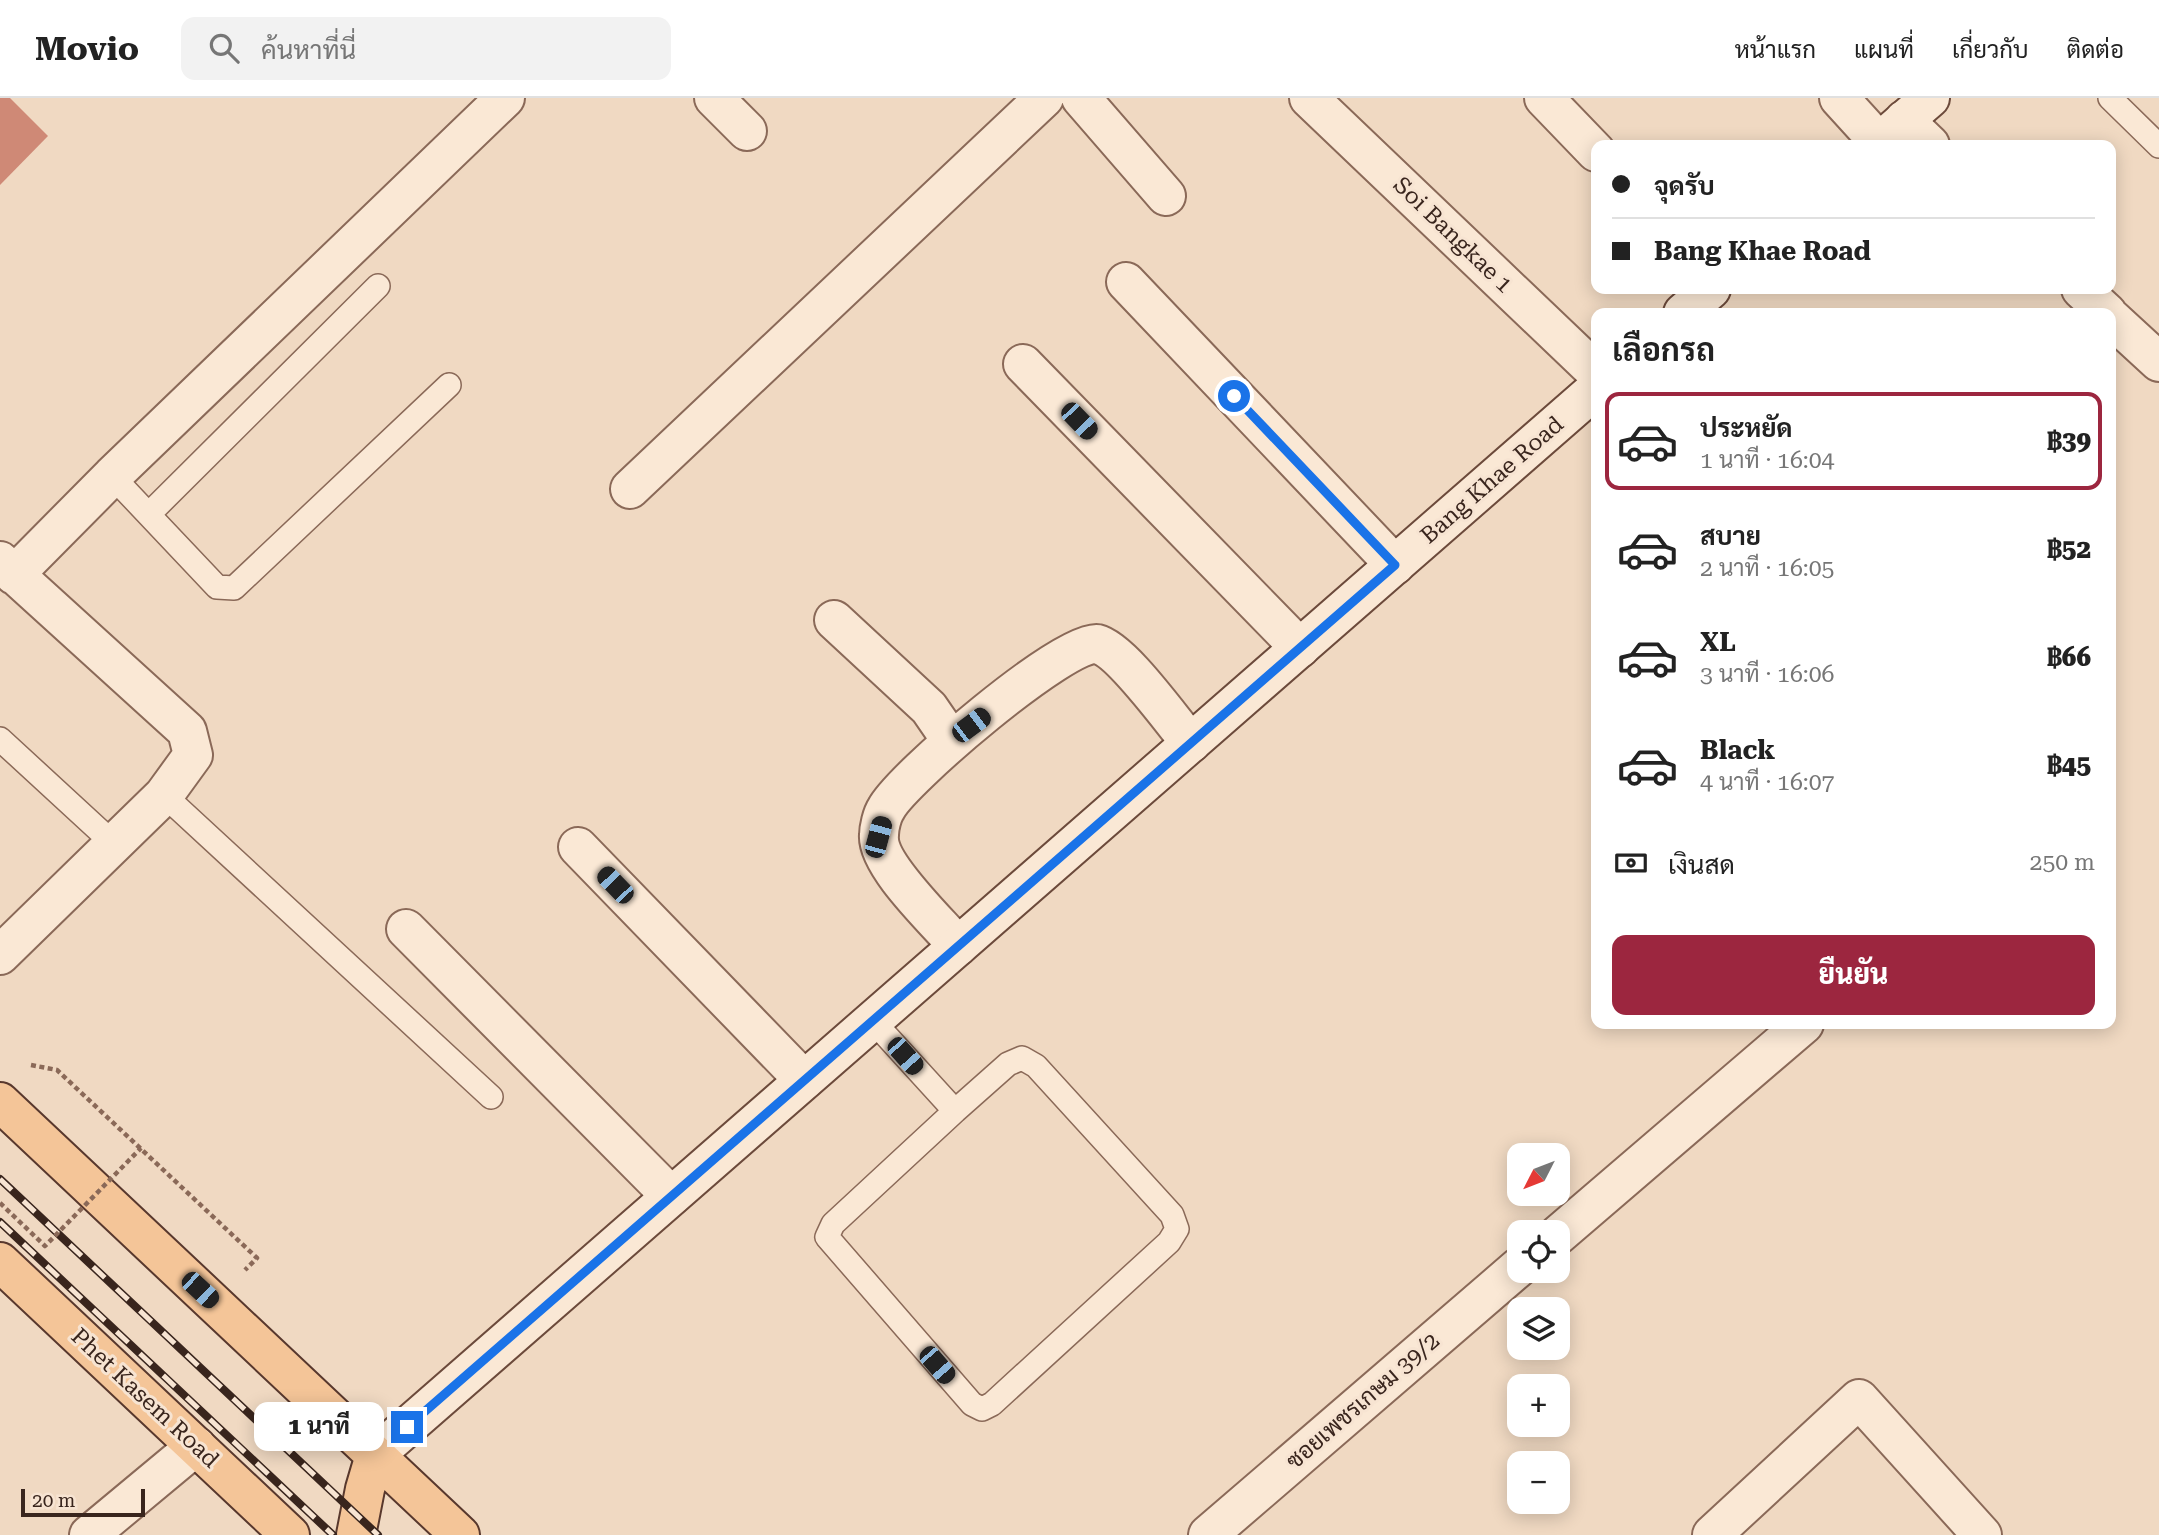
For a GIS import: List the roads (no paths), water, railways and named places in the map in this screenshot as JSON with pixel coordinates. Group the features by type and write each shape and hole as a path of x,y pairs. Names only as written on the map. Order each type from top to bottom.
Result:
{"main road":[{"path":"0,1102 460,1535"},
{"name":"Phet Kasem Road","path":"5,1274 290,1535"},
{"path":"356,1535 375,1455"}],"street":[{"path":"0,955 164,795 193,755 187,731 7,568 112,476 505,98"},
{"path":"714,98 747,131"},
{"path":"630,489 1044,98"},
{"path":"1081,98 1166,196"},
{"name":"Soi Bangkae 1","path":"1309,98 1591,367"},
{"path":"1544,98 1591,147"},
{"path":"1839,98 1904,130"},
{"path":"1126,282 1395,565"},
{"path":"1689,308 1705,294"},
{"path":"2086,294 2102,308"},
{"path":"2116,323 2159,362"},
{"path":"1023,365 1300,648"},
{"name":"Bang Khae Road","path":"375,1455 1591,393"},
{"path":"834,620 929,708 951,740"},
{"path":"958,946 888,865 878,837 886,809 951,740 1070,650 1094,643 1114,650 1191,743"},
{"path":"578,847 804,1080"},
{"path":"407,929 671,1196"},
{"path":"1570,1225 1798,1029"},
{"name":"ซอยเพชรเกษม 39/2","path":"1208,1535 1507,1278"},
{"path":"1712,1535 1859,1399 1982,1535"},
{"path":"89,1535 196,1447"}],"lane":[{"path":"2110,98 2159,146"},
{"path":"149,514 378,286"},
{"path":"112,476 217,587 234,588 449,386"},
{"path":"0,740 114,844"},
{"path":"164,795 491,1097"},
{"path":"873,1021 955,1111"},
{"path":"1022,1058 1036,1066 1172,1215 1177,1229 1169,1242 992,1404 982,1409 972,1404 827,1237 833,1224 955,1111 1008,1064 1022,1058"}],"railway":[{"path":"0,1179 378,1535"},
{"path":"0,1222 333,1535"}]}
